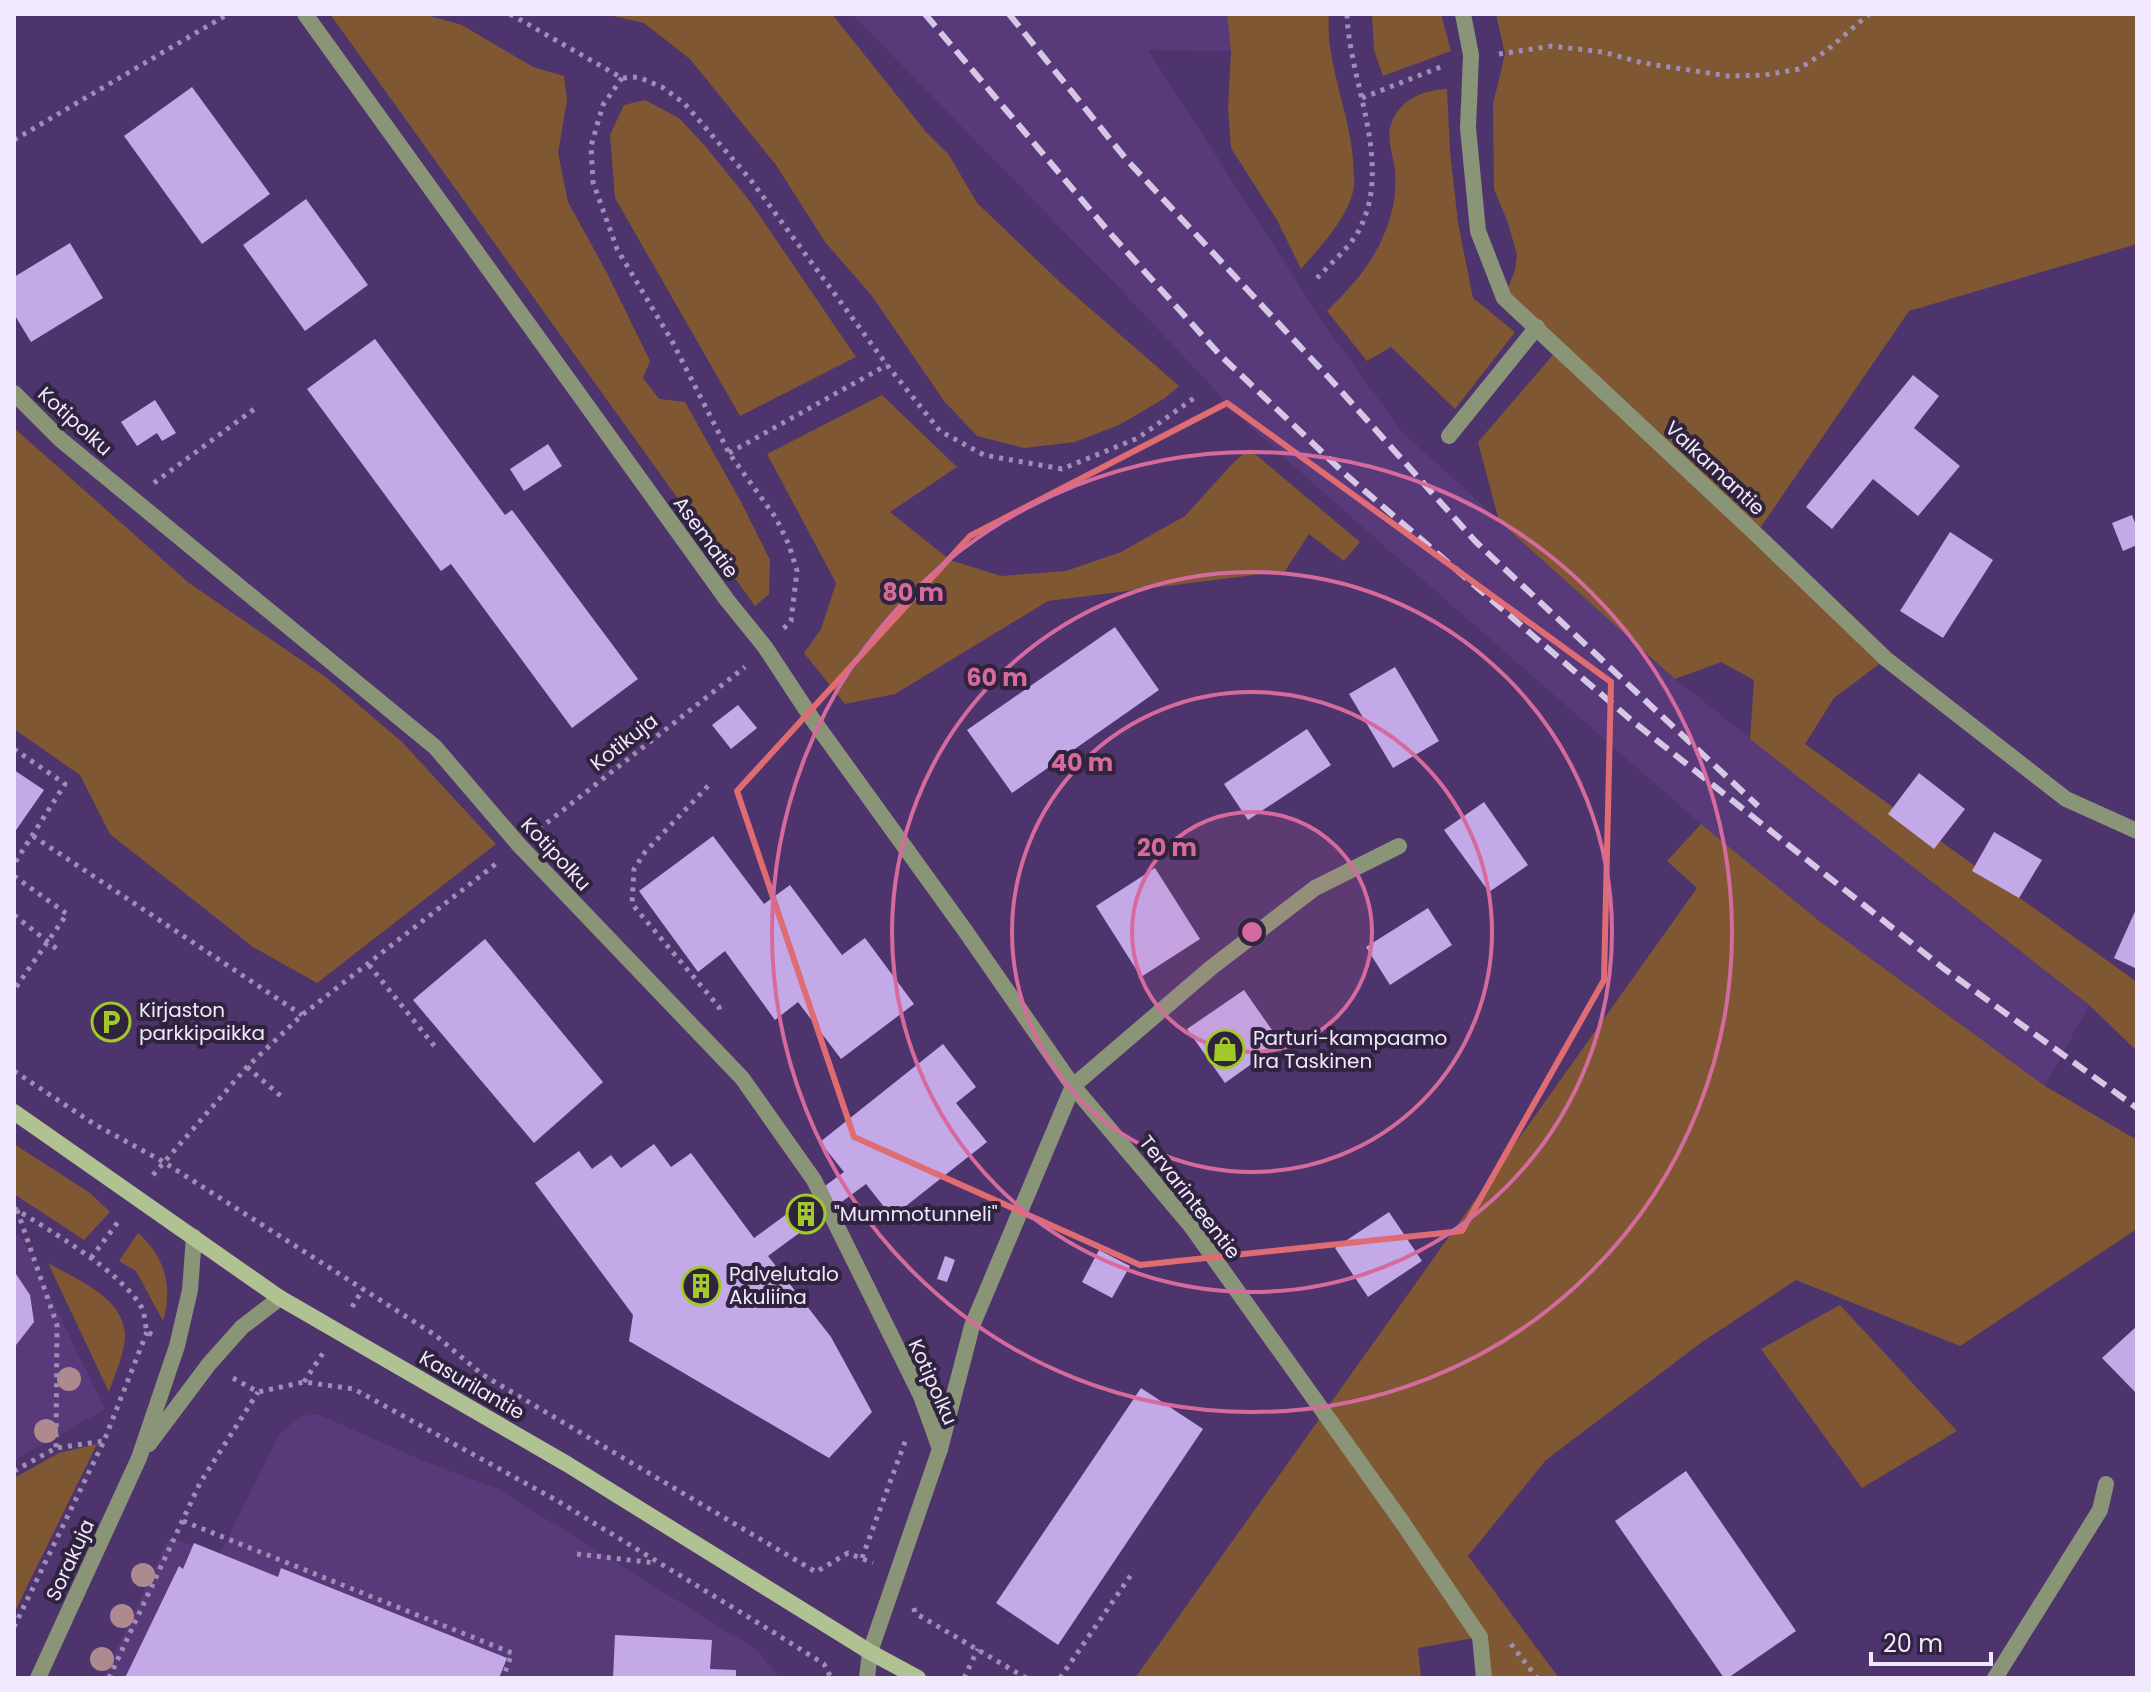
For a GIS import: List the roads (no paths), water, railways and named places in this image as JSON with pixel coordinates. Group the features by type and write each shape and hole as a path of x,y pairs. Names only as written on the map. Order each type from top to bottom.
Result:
{"street":[{"name":"Asematie","path":"305,14 718,587 765,647 813,720 1073,1086"},
{"name":"Valkamantie","path":"1463,14 1471,55 1468,128 1478,231 1504,298 1886,659 2066,799 2137,831"},
{"path":"1449,436 1537,327"},
{"name":"Kotipolku","path":"14,393 61,440 435,747 519,845 742,1078 814,1180 921,1396 940,1449"},
{"path":"867,1678 870,1652 940,1449 972,1326 1073,1086 1212,967 1315,888 1399,846"},
{"name":"Tervarinteentie","path":"1073,1086 1191,1226 1402,1522 1480,1637 1484,1678"},
{"name":"Kasurilantie","path":"14,1112 280,1298 567,1464 870,1652 918,1678"},
{"name":"Sorakuja","path":"38,1678 139,1458 177,1346 190,1290 194,1237"},
{"name":"Sorakuja","path":"139,1458 209,1364 242,1327 280,1298"},
{"path":"1995,1678 2100,1510 2106,1484"}],"railway":[{"path":"925,14 1109,232 1220,355 1344,473 1630,719 1943,968 2137,1108"},
{"path":"1009,14 1126,159 1476,542 1758,806"}],"place":[{"name":"Kirjaston parkkipaikka","path":"111,1022"},
{"name":"Parturi-kampaamo Ira Taskinen","path":"1225,1049"},
{"name":"\"Mummotunneli\"","path":"806,1214"},
{"name":"Palvelutalo Akuliina","path":"701,1286"}]}
